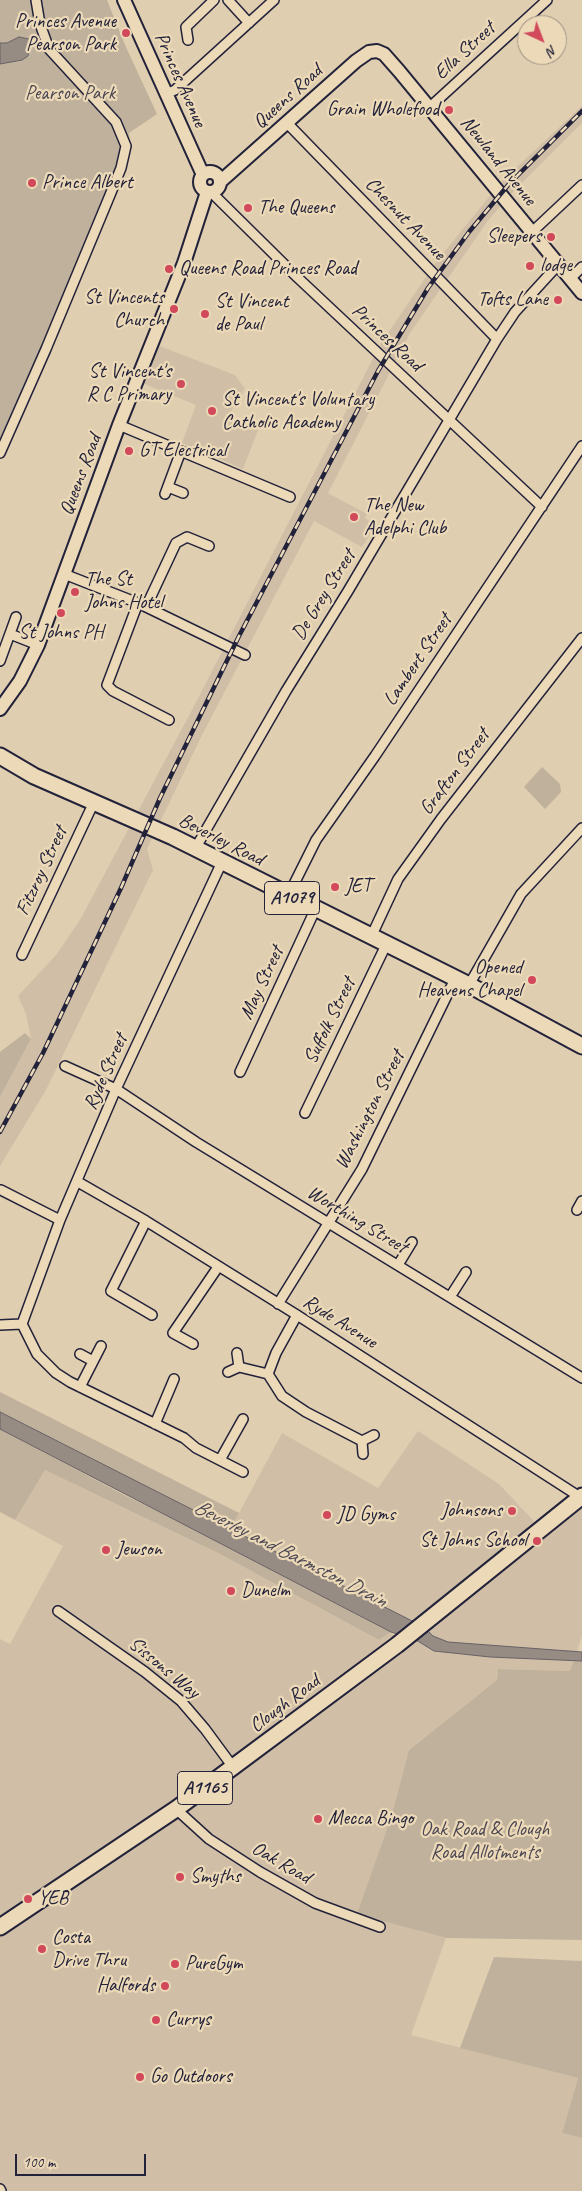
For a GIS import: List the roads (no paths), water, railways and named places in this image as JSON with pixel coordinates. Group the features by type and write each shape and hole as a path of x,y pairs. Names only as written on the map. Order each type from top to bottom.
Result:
{"main road":[{"name":"Beverley Road","path":"0,756 34,776 222,862 470,986 582,1046"},
{"name":"Clough Road","path":"0,1927 176,1809 233,1767 403,1640 581,1497"}],"street":[{"path":"0,453 19,413 110,195 121,168 126,146 116,122 49,49 40,24 36,0"},
{"name":"Princes Avenue","path":"124,0 203,175"},
{"path":"188,40 186,27 214,0"},
{"path":"228,0 249,23"},
{"path":"166,94 175,90 274,0"},
{"name":"Ella Street","path":"430,107 547,0"},
{"name":"Queens Road","path":"220,181 225,179 368,52 377,51 384,54"},
{"name":"Newland Avenue","path":"384,54 430,107 582,293"},
{"name":"Chesnut Avenue","path":"287,123 497,339"},
{"path":"212,172 218,176 220,181 218,189 209,192 200,186 200,180 203,175 212,172"},
{"path":"532,232 582,185"},
{"name":"Queens Road","path":"0,709 20,681 38,645 119,426 184,263 209,192"},
{"name":"Princes Road","path":"209,192 542,507"},
{"name":"De Grey Street","path":"195,849 286,690 348,591 497,339 520,306 558,265"},
{"path":"570,279 582,267"},
{"path":"119,426 290,497"},
{"name":"Lambert Street","path":"288,896 316,840 375,756 582,446"},
{"path":"181,451 167,491 183,494"},
{"path":"169,720 112,691 108,685 142,605 176,542 187,537 209,546"},
{"path":"64,574 142,605 245,655"},
{"path":"0,660 16,617"},
{"path":"10,634 38,645"},
{"name":"Grafton Street","path":"371,937 398,879 414,856 582,638"},
{"name":"Fitzroy Street","path":"22,955 94,802"},
{"path":"470,986 521,894 582,828"},
{"name":"Ryde Street","path":"22,1324 60,1220 78,1182 116,1089 222,862"},
{"name":"May Street","path":"240,1072 315,910"},
{"name":"Suffolk Street","path":"305,1113 386,945"},
{"name":"Washington Street","path":"278,1304 362,1169 455,979"},
{"name":"Worthing Street","path":"65,1066 116,1089 196,1142 582,1378"},
{"name":"Ryde Avenue","path":"78,1182 146,1221 297,1315 581,1497"},
{"path":"1,1190 60,1220"},
{"path":"577,1210 582,1201"},
{"path":"146,1221 111,1291 152,1315"},
{"path":"398,1265 412,1242"},
{"path":"193,1344 173,1333 218,1267"},
{"path":"450,1297 466,1272"},
{"path":"268,1374 276,1353 297,1315"},
{"path":"0,1325 22,1324 37,1354 56,1373 80,1387 184,1438 196,1448 243,1472"},
{"path":"80,1387 100,1346"},
{"path":"237,1353 239,1367"},
{"path":"80,1354 93,1361"},
{"path":"228,1372 239,1367 268,1374 282,1396 306,1412 362,1441"},
{"path":"154,1424 174,1379"},
{"path":"220,1460 243,1419"},
{"path":"362,1441 374,1435"},
{"path":"362,1441 363,1454"},
{"name":"Sissons Way","path":"58,1612 145,1672 181,1701 205,1729 233,1767"},
{"name":"Oak Road","path":"176,1809 209,1839 260,1872 315,1903 380,1927"}],"railway":[{"path":"0,1132 43,1053 121,888 160,798 239,636 378,371 428,288 469,232 509,184 582,111"}],"place":[{"name":"Princes Avenue Pearson Park","path":"126,33"},
{"name":"Grain Wholefood","path":"449,110"},
{"name":"Prince Albert","path":"32,183"},
{"name":"The Queens","path":"248,208"},
{"name":"Sleepers","path":"551,237"},
{"name":"lodge","path":"530,266"},
{"name":"Queens Road Princes Road","path":"169,269"},
{"name":"Tofts Lane","path":"558,300"},
{"name":"St Vincents Church","path":"174,309"},
{"name":"St Vincent de Paul","path":"205,314"},
{"name":"St Vincent's R C Primary","path":"181,384"},
{"name":"St Vincent's Voluntary Catholic Academy","path":"212,411"},
{"name":"GT Electrical","path":"129,451"},
{"name":"The New Adelphi Club","path":"354,517"},
{"name":"The St Johns Hotel","path":"75,592"},
{"name":"St Johns PH","path":"61,613"},
{"name":"JET","path":"335,887"},
{"name":"Opened Heavens Chapel","path":"532,980"},
{"name":"Johnsons","path":"512,1511"},
{"name":"JD Gyms","path":"327,1515"},
{"name":"St Johns School","path":"537,1541"},
{"name":"Jewson","path":"106,1550"},
{"name":"Dunelm","path":"231,1591"},
{"name":"Mecca Bingo","path":"318,1819"},
{"name":"Smyths","path":"180,1877"},
{"name":"YEB","path":"28,1899"},
{"name":"Costa Drive Thru","path":"42,1949"},
{"name":"PureGym","path":"175,1964"},
{"name":"Halfords","path":"165,1986"},
{"name":"Currys","path":"156,2020"},
{"name":"Go Outdoors","path":"140,2077"}],"park label":[{"name":"Pearson Park","path":"70,94"},
{"name":"Oak Road & Clough Road Allotments","path":"485,1842"}],"water label":[{"name":"Beverley and Barmston Drain","path":"290,1554"}]}
